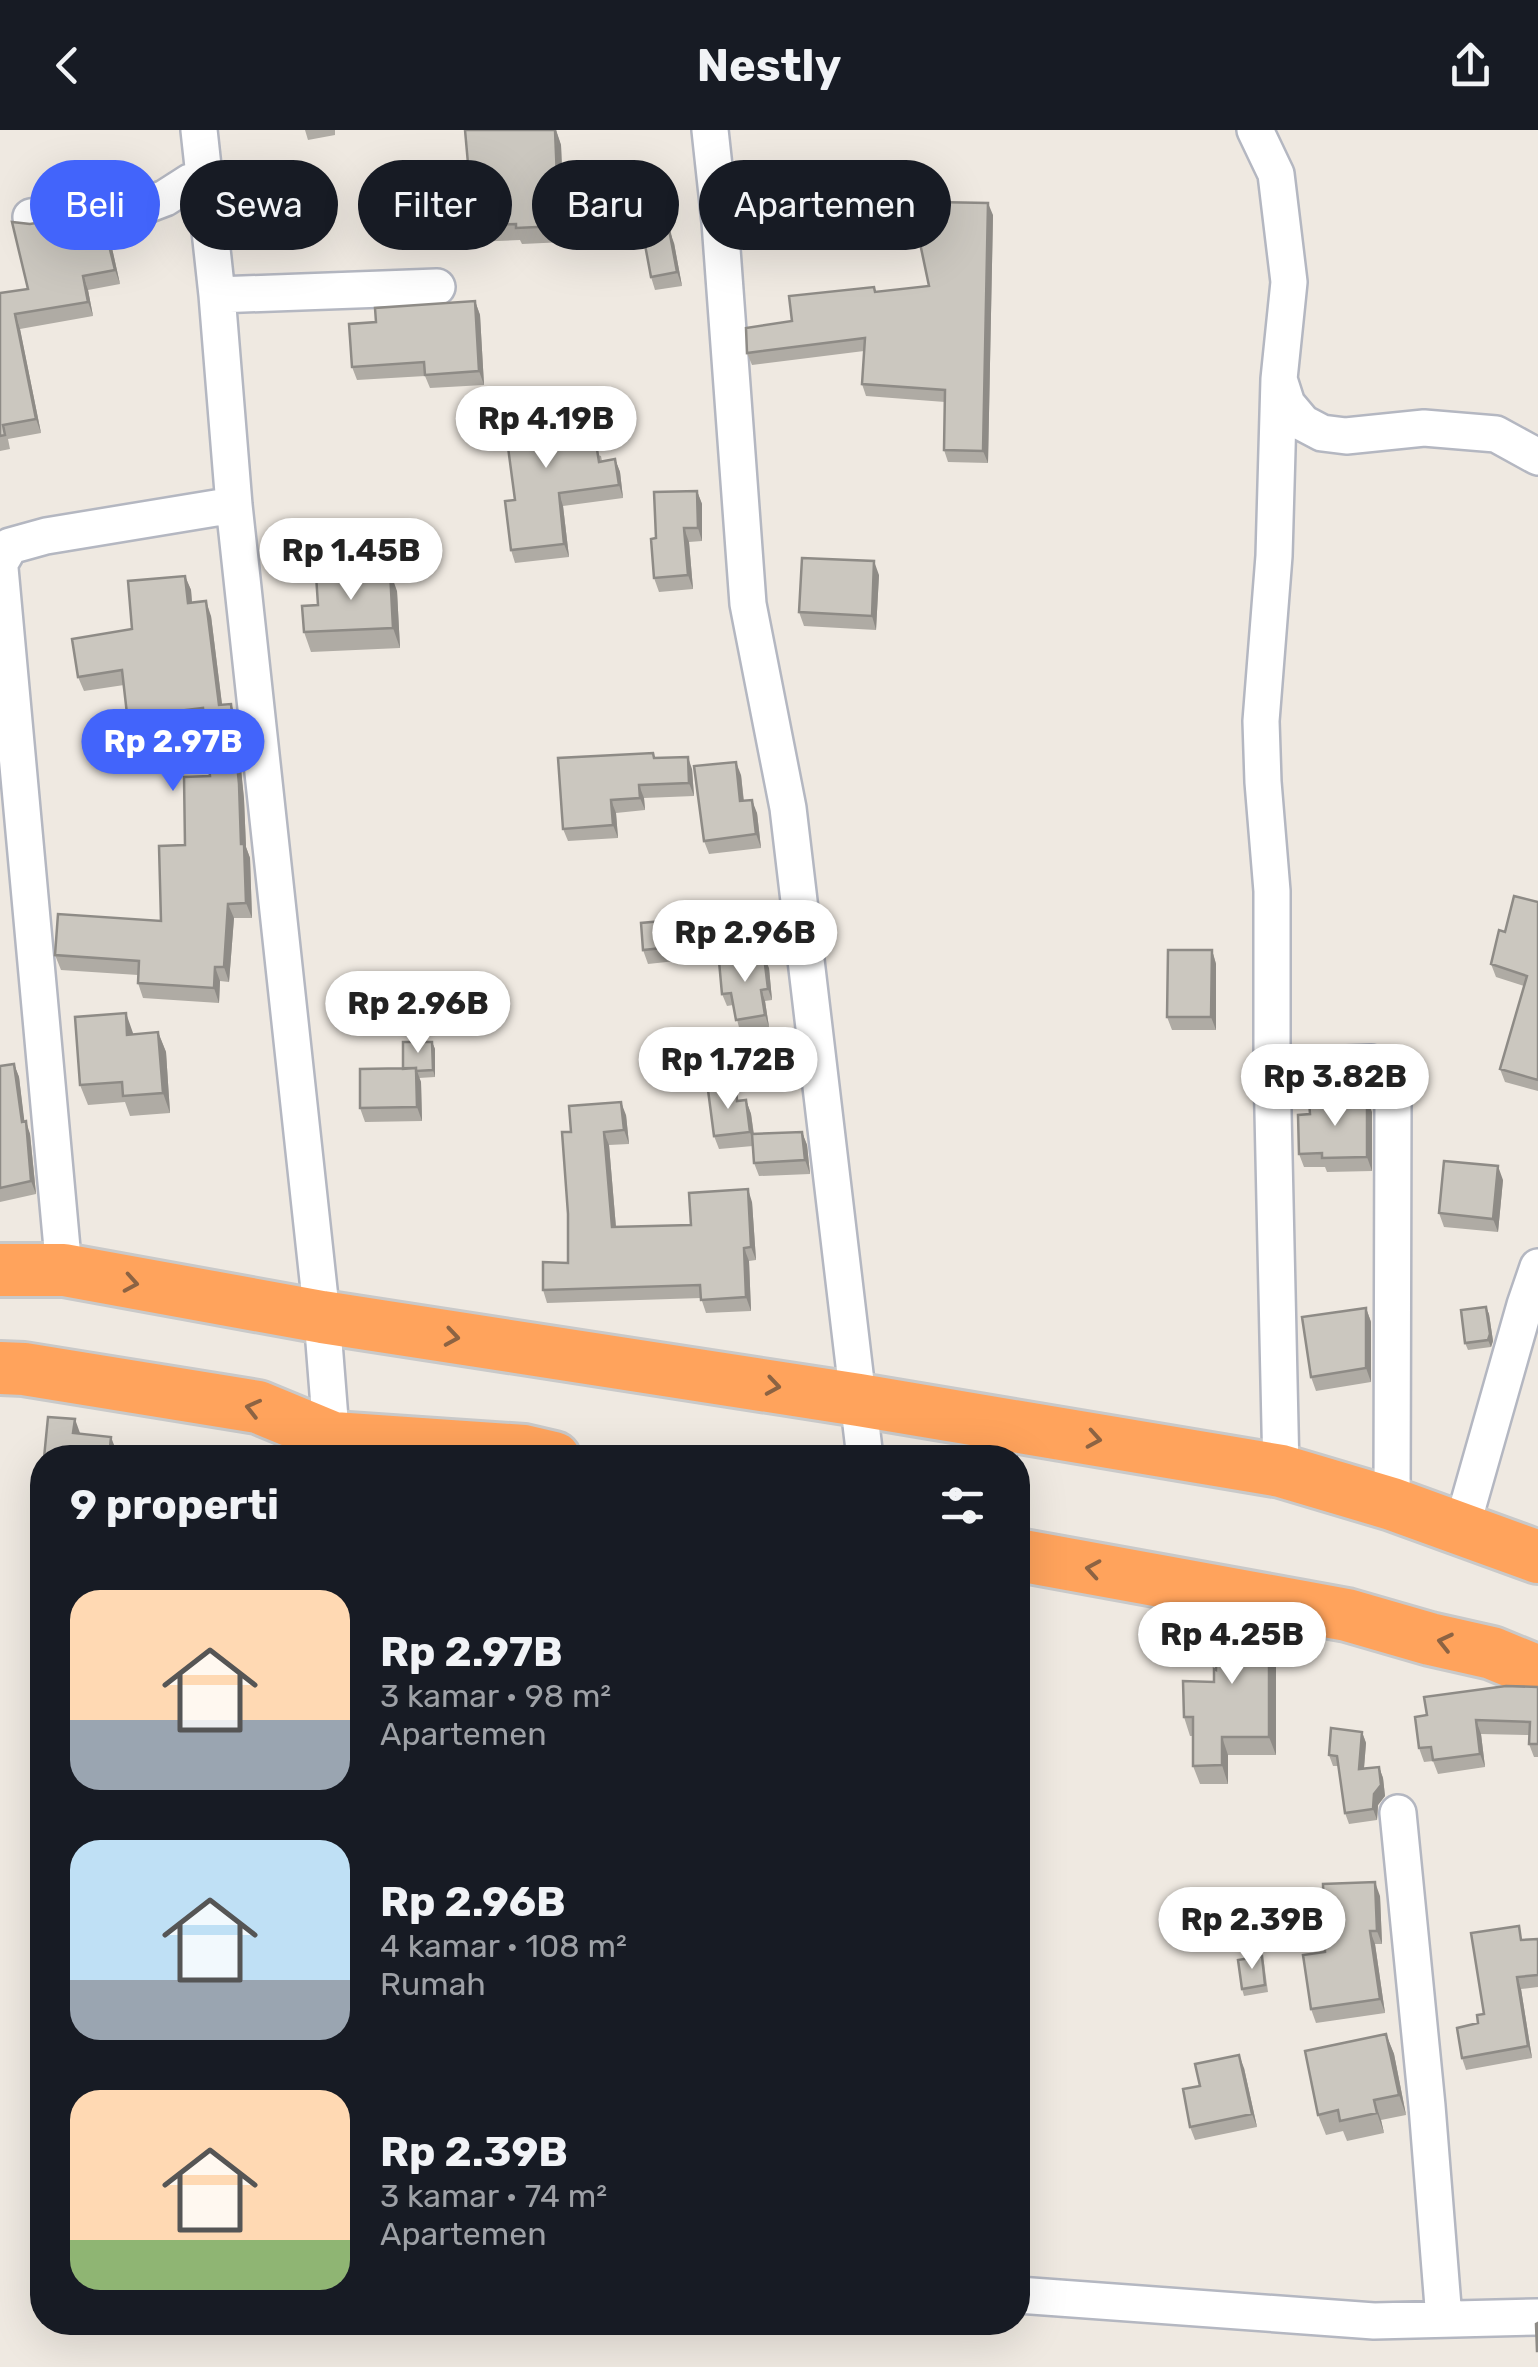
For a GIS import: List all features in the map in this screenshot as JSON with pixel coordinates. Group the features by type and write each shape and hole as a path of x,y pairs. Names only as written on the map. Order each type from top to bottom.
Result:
{"highway":[{"path":"0,1270 64,1270 322,1318 859,1400 1282,1471 1392,1504 1538,1557"},
{"path":"0,1368 258,1407 328,1445"},
{"path":"1030,1557 1347,1615 1492,1653 1538,1672"}],"street":[{"path":"198,130 202,160"},
{"path":"710,130 748,604 788,808 864,1445"},
{"path":"1254,130 1276,174 1289,282 1278,378 1274,556 1261,721 1272,891 1272,1067 1282,1471"},
{"path":"213,250 234,505 333,1445"},
{"path":"218,295 437,287"},
{"path":"1278,378 1287,404 1303,423 1322,433 1346,436 1424,428 1496,434 1538,457"},
{"path":"64,1270 0,565 10,546 46,536 234,505"},
{"path":"1272,1067 1370,1063 1382,1070 1392,1095 1392,1504"},
{"path":"1461,1530 1538,1267"},
{"path":"1398,1813 1444,2319"},
{"path":"1030,2296 1374,2320 1538,2317"}],"building":[{"path":"465,130 555,130 556,160 532,160 532,227 516,228 512,224 512,160 468,160"},
{"path":"951,202 988,203 983,451 944,450 945,390 862,384 865,338 747,353 746,328 792,321 789,296 929,286 921,250 951,250"},
{"path":"12,222 30,224 30,250 110,250 115,270 83,276 88,302 15,314 36,419 3,425 5,435 0,436 0,293 28,289"},
{"path":"646,250 673,250 677,272 651,277"},
{"path":"475,301 479,371 425,375 424,362 352,367 349,324 376,322 375,308"},
{"path":"560,395 566,446 596,443 599,462 615,459 619,485 559,493 564,544 511,550 505,501 515,500 502,402"},
{"path":"697,491 698,528 684,528 688,575 654,578 654,492"},
{"path":"802,558 874,561 872,616 799,612"},
{"path":"390,571 393,628 304,632 302,606 318,605 316,575"},
{"path":"185,576 188,603 206,601 219,705 231,704 244,844 246,903 228,904 224,967 215,967 214,988 138,983 139,961 55,955 58,914 161,921 159,846 185,845 184,777 210,776 203,708 127,714 122,670 78,677 72,639 132,629 128,581"},
{"path":"653,753 654,758 688,757 689,783 639,785 640,798 611,800 613,825 563,829 558,758"},
{"path":"736,762 740,801 752,800 756,834 704,841 694,766"},
{"path":"1514,896 1538,902 1538,1080 1500,1069 1527,976 1491,964 1499,930 1505,932"},
{"path":"706,917 709,943 643,950 641,923"},
{"path":"1168,950 1212,950 1211,1017 1167,1017"},
{"path":"764,956 768,989 761,990 765,1015 736,1020 731,993 722,994 719,961"},
{"path":"126,1013 127,1035 158,1032 163,1093 123,1096 122,1082 80,1085 75,1017"},
{"path":"403,1042 432,1042 433,1070 403,1069"},
{"path":"14,1064 22,1122 26,1121 31,1181 0,1188 0,1066"},
{"path":"416,1068 417,1107 360,1108 360,1069"},
{"path":"736,1086 737,1101 746,1100 750,1132 714,1136 708,1090"},
{"path":"1367,1099 1367,1157 1299,1154 1298,1115 1310,1114 1309,1101"},
{"path":"621,1102 624,1130 604,1132 612,1227 691,1225 689,1193 748,1189 751,1247 744,1248 746,1297 701,1300 700,1285 543,1290 543,1262 568,1263 562,1132 571,1132 569,1106"},
{"path":"802,1132 805,1160 754,1163 752,1134"},
{"path":"1444,1161 1498,1166 1493,1219 1439,1213"},
{"path":"1486,1307 1488,1340 1465,1343 1461,1310"},
{"path":"1366,1308 1366,1368 1311,1377 1302,1317"},
{"path":"48,1417 75,1419 73,1433 111,1437 110,1445 45,1445"},
{"path":"1217,1609 1269,1614 1269,1737 1222,1737 1222,1765 1193,1766 1193,1717 1184,1717 1183,1681 1214,1682"},
{"path":"1506,1686 1538,1687 1538,1744 1529,1744 1530,1722 1476,1720 1480,1754 1433,1760 1431,1747 1419,1748 1415,1717 1427,1715 1424,1697"},
{"path":"1331,1728 1362,1732 1359,1769 1379,1767 1381,1785 1374,1794 1373,1809 1345,1813 1337,1756 1329,1755"},
{"path":"1375,1882 1377,1931 1370,1931 1380,1999 1311,2009 1303,1955 1325,1952 1323,1884"},
{"path":"1519,1926 1521,1940 1538,1939 1538,1975 1517,1977 1528,2046 1462,2058 1457,2028 1478,2023 1477,2015 1484,2014 1471,1933"},
{"path":"1262,1956 1265,1985 1242,1989 1238,1960"},
{"path":"1386,2034 1399,2095 1374,2100 1377,2113 1340,2121 1338,2110 1318,2115 1305,2051"},
{"path":"1239,2055 1252,2114 1190,2127 1183,2089 1200,2086 1195,2064"}]}
